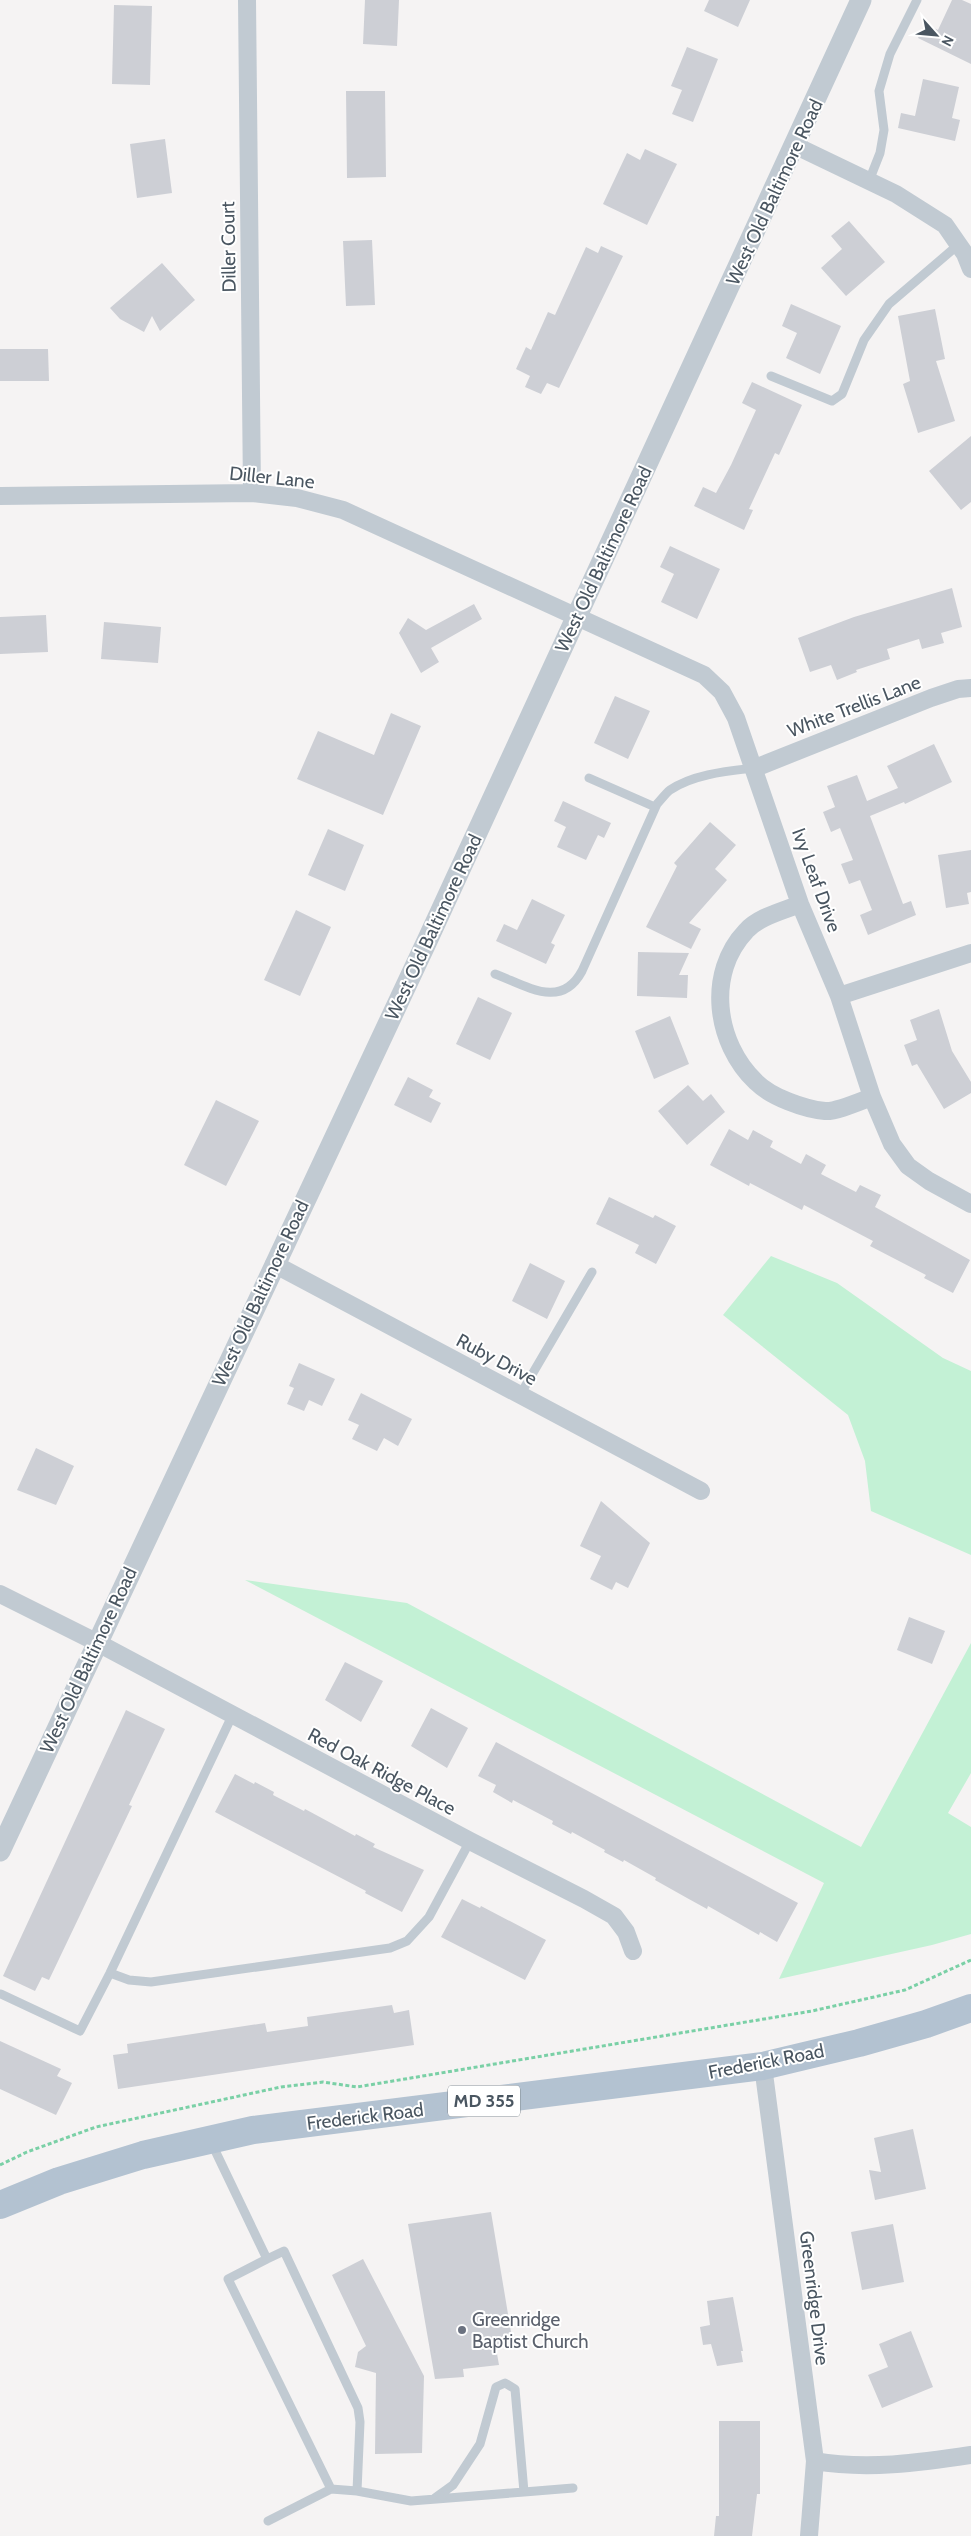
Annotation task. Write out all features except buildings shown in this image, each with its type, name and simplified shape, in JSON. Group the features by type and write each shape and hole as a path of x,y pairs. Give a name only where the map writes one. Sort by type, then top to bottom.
{"main road":[{"name":"Frederick Road","path":"0,2205 59,2181 143,2155 253,2130 763,2066 859,2043 926,2024 971,2008"},
{"path":"0,2197 59,2181"}],"street":[{"name":"Diller Court","path":"247,0 252,493"},
{"name":"West Old Baltimore Road","path":"0,1851 96,1642 427,941 576,615 796,146 861,0"},
{"path":"796,146 904,198 945,225 971,269"},
{"name":"Diller Lane","path":"0,496 252,493 297,498 343,510 576,615"},
{"name":"Ivy Leaf Drive","path":"576,615 704,675 722,692 736,718 755,768 800,904 839,996 872,1097 892,1144 908,1166 929,1182 971,1204"},
{"name":"White Trellis Lane","path":"755,768 931,698 958,689 971,688"},
{"path":"800,904 747,929 724,965 719,985 722,1017 728,1041 739,1062 756,1083 775,1094 800,1104 826,1111 872,1097"},
{"path":"839,996 971,953"},
{"name":"Ruby Drive","path":"274,1264 701,1491"},
{"name":"Red Oak Ridge Place","path":"0,1594 96,1642 232,1716 614,1916 626,1932 633,1951"},
{"name":"Greenridge Drive","path":"763,2066 815,2461 809,2536"},
{"path":"815,2461 841,2466 933,2461 971,2456"}],"lane":[{"path":"869,181 880,153 884,130 879,91 890,54 918,0"},
{"path":"771,376 832,401 842,394 864,340 889,304 958,245"},
{"path":"495,974 541,992 558,994 577,980 655,807 671,790 696,779 727,771 755,768"},
{"path":"589,778 655,807"},
{"path":"520,1395 592,1272"},
{"path":"1,1994 80,2031 110,1973 232,1716"},
{"path":"110,1973 129,1980 151,1982 390,1948 407,1941 429,1917 470,1841"},
{"path":"210,2140 267,2259"},
{"path":"331,2489 228,2279 284,2251 358,2408 360,2422 357,2491"},
{"path":"435,2498 453,2485 470,2463 480,2444 487,2424 492,2393 499,2384 505,2382 515,2389 524,2492"},
{"path":"268,2521 331,2489 357,2491 411,2501 573,2488"}],"path":[{"path":"0,2165 27,2152 96,2127 280,2086 323,2082 357,2087 812,2011 905,1990 971,1960"}],"green space":[{"path":"771,1256 837,1283 943,1358 971,1371 971,1555 871,1511 865,1461 848,1415 723,1315"},
{"path":"245,1580 407,1603 861,1847 971,1643 971,1773 948,1813 971,1827 971,1934 932,1945 779,1979 824,1883"}],"place":[{"name":"Greenridge Baptist Church","path":"462,2330"}]}
